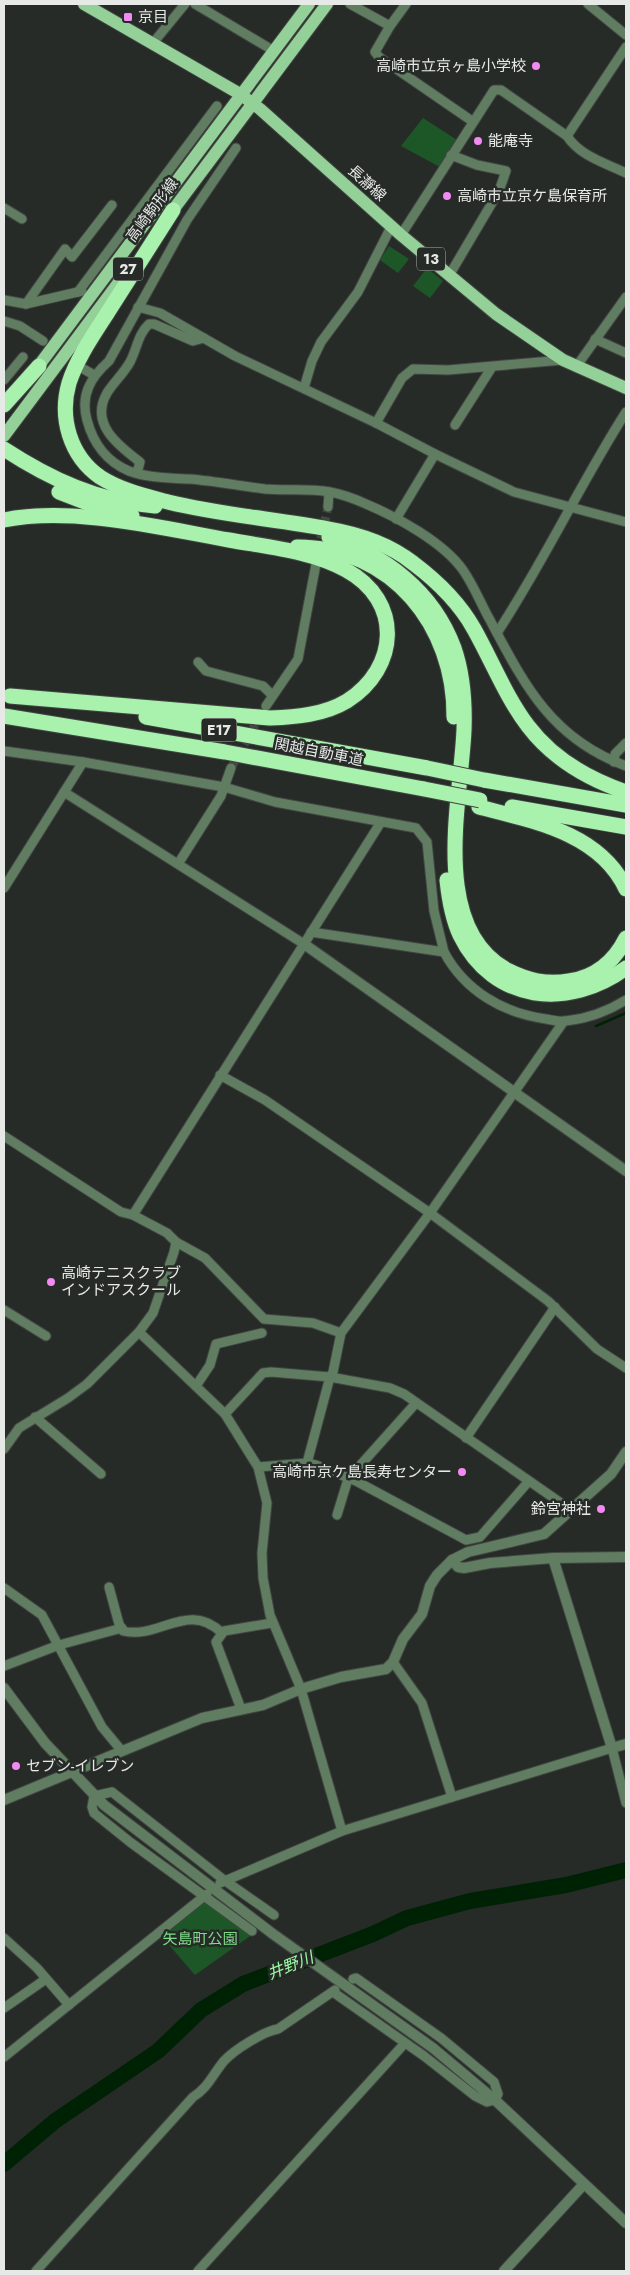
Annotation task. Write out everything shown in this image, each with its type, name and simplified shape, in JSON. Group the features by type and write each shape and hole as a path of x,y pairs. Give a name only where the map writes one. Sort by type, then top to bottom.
{"highway":[{"path":"172,210 82,354 70,381 65,410 66,425 74,447 87,466 98,476 112,484 145,496 191,508 349,533 383,545 410,560 445,589 460,607 473,627 516,708 538,737 552,752 580,772 626,792"},
{"path":"4,406 39,366"},
{"path":"4,449 11,461 68,496 186,532"},
{"path":"11,461 70,486 109,499 145,505 191,508"},
{"path":"4,520 27,517 78,517 186,532 313,557 346,570 372,591 380,604 386,620 388,635 386,651 381,666 372,679 345,702 310,714 270,718 7,695"},
{"path":"274,522 350,544 394,568 406,577 428,600 446,630 459,666 464,708 454,834 457,879 463,910 480,947 491,958 513,973 542,982 559,983 590,976 603,968 613,959 626,938"},
{"path":"269,547 330,549 366,563 400,586 414,600 436,632 449,669 454,708 445,834 449,902 460,935 482,966 509,985 539,995 556,995 588,989 626,968"},
{"name":"関越自動車道","path":"7,695 231,732 626,805"},
{"name":"関越自動車道","path":"4,716 225,752 479,804 626,827"},
{"path":"479,804 544,825 584,843 600,854 612,866 626,889"}],"main road":[{"name":"長瀞線","path":"84,4 240,94 391,227 496,314 562,360 626,388"},
{"name":"高崎駒形線","path":"4,412 309,4"},
{"name":"高崎駒形線","path":"4,436 327,4"}],"street":[{"path":"153,43 185,4"},
{"path":"195,4 274,51"},
{"path":"350,4 390,26"},
{"path":"406,4 390,26 375,52 379,57 472,121"},
{"path":"588,4 626,35"},
{"path":"567,136 626,47"},
{"path":"402,235 472,121 494,90 501,90 567,136 573,146 626,173"},
{"path":"78,292 217,106"},
{"path":"236,148 187,220 109,361 94,375 88,385 84,404 91,437 102,452 129,471 148,476 266,489 329,492 366,504 396,519 427,538 462,569 528,690 557,725 584,746 614,762 626,766"},
{"path":"450,274 499,191 506,171 477,165 451,155"},
{"path":"26,304 65,249 72,257 112,204"},
{"path":"4,208 22,219"},
{"path":"304,388 312,361 321,342 358,292 391,227"},
{"path":"4,300 26,304 96,288"},
{"path":"576,367 626,297"},
{"path":"138,307 160,313 235,356 376,423 514,492 626,522"},
{"path":"4,321 20,326 43,341"},
{"path":"137,473 140,462 117,445 104,424 102,407 107,394 125,371 145,328 149,324 154,324 193,342 204,338"},
{"path":"595,339 626,352"},
{"path":"4,380 23,357"},
{"path":"376,423 402,378 413,369 448,370 562,360"},
{"path":"455,425 492,366"},
{"path":"80,367 94,375"},
{"path":"497,633 522,595 570,506 626,412"},
{"path":"396,519 435,454"},
{"path":"328,507 329,492"},
{"path":"266,706 298,659 316,564"},
{"path":"198,662 206,671 263,686 272,695"},
{"path":"614,762 615,754 626,743"},
{"path":"4,750 224,786 275,802 416,828 427,842 434,910 444,952 451,965 472,988 497,1004 516,1013 564,1021 591,1016 626,1000"},
{"path":"4,888 83,762"},
{"path":"178,864 221,796 231,768"},
{"path":"64,792 304,944 626,1171"},
{"path":"133,1215 381,822"},
{"path":"311,932 444,952"},
{"path":"307,1464 330,1377 333,1372 341,1333 430,1213 564,1021"},
{"path":"220,1075 265,1100 430,1213 555,1307 597,1349 626,1368"},
{"path":"4,1136 121,1212 133,1215 167,1233 176,1242 205,1258 264,1320 313,1323 341,1333"},
{"path":"4,1449 20,1428 87,1384 139,1332 153,1313 176,1242"},
{"path":"466,1438 555,1307"},
{"path":"4,1310 46,1336"},
{"path":"139,1332 225,1414 258,1467 267,1502 262,1553 263,1578 272,1622 301,1689 342,1831"},
{"path":"196,1386 210,1365 216,1344 262,1333"},
{"path":"225,1414 263,1373 330,1377 390,1388 404,1394 571,1510"},
{"path":"337,1515 348,1479 416,1403"},
{"path":"35,1417 100,1474"},
{"path":"4,1800 202,1718 263,1705 301,1689 341,1677 386,1669 393,1662 403,1640 422,1614 430,1586 437,1575 452,1560 468,1552 544,1534 611,1474 626,1452"},
{"path":"258,1467 316,1465 356,1481 466,1540 480,1537 530,1481"},
{"path":"452,1560 458,1567 464,1568 490,1563 552,1558 626,1557"},
{"path":"552,1558 612,1748 626,1803"},
{"path":"109,1587 118,1624 132,1633 141,1634 179,1621 198,1620 206,1622 222,1633"},
{"path":"4,1588 42,1616 102,1727 122,1750"},
{"path":"241,1709 216,1642 224,1631 272,1622"},
{"path":"4,1666 59,1645 122,1628"},
{"path":"393,1662 422,1703 452,1797"},
{"path":"4,1688 45,1744 94,1796 152,1844 273,1934 433,2048 495,2100 626,2223"},
{"path":"222,1882 342,1831 626,1744"},
{"path":"94,1796 112,1792 222,1882 274,1915"},
{"path":"94,1796 92,1807 94,1813 130,1842 252,1931"},
{"path":"4,2057 205,1895"},
{"path":"4,1938 37,1968 70,2005"},
{"path":"4,2008 46,1978"},
{"path":"36,2271 193,2097 204,2091 225,2060 268,2031 278,2029 334,1991 475,2096 487,2102 495,2100 498,2094 494,2082 441,2038 356,1978 352,1979"},
{"path":"198,2271 405,2043"},
{"path":"504,2271 584,2184"}],"green space":[{"path":"423,118 457,140 440,167 401,146"},
{"path":"389,246 409,259 398,273 380,260"},
{"path":"427,268 443,281 430,298 413,286"},
{"name":"矢島町公園","path":"206,1901 253,1934 195,1975 162,1937"}],"waterway":[{"path":"596,1026 626,1013"},
{"name":"井野川","path":"4,2164 55,2121 158,2051 201,2010 243,1984 373,1934 407,1918 470,1901 566,1885 626,1870"}],"tunnel":[{"path":"318,552 328,507"},
{"path":"231,768 260,716"}],"place":[{"name":"京目","path":"128,17"},
{"name":"高崎市立京ヶ島小学校","path":"536,66"},
{"name":"能庵寺","path":"478,141"},
{"name":"高崎市立京ケ島保育所","path":"447,196"},
{"name":"高崎テニスクラブ インドアスクール","path":"51,1282"},
{"name":"高崎市京ケ島長寿センター","path":"462,1472"},
{"name":"鈴宮神社","path":"601,1509"},
{"name":"セブン-イレブン","path":"16,1766"}]}
